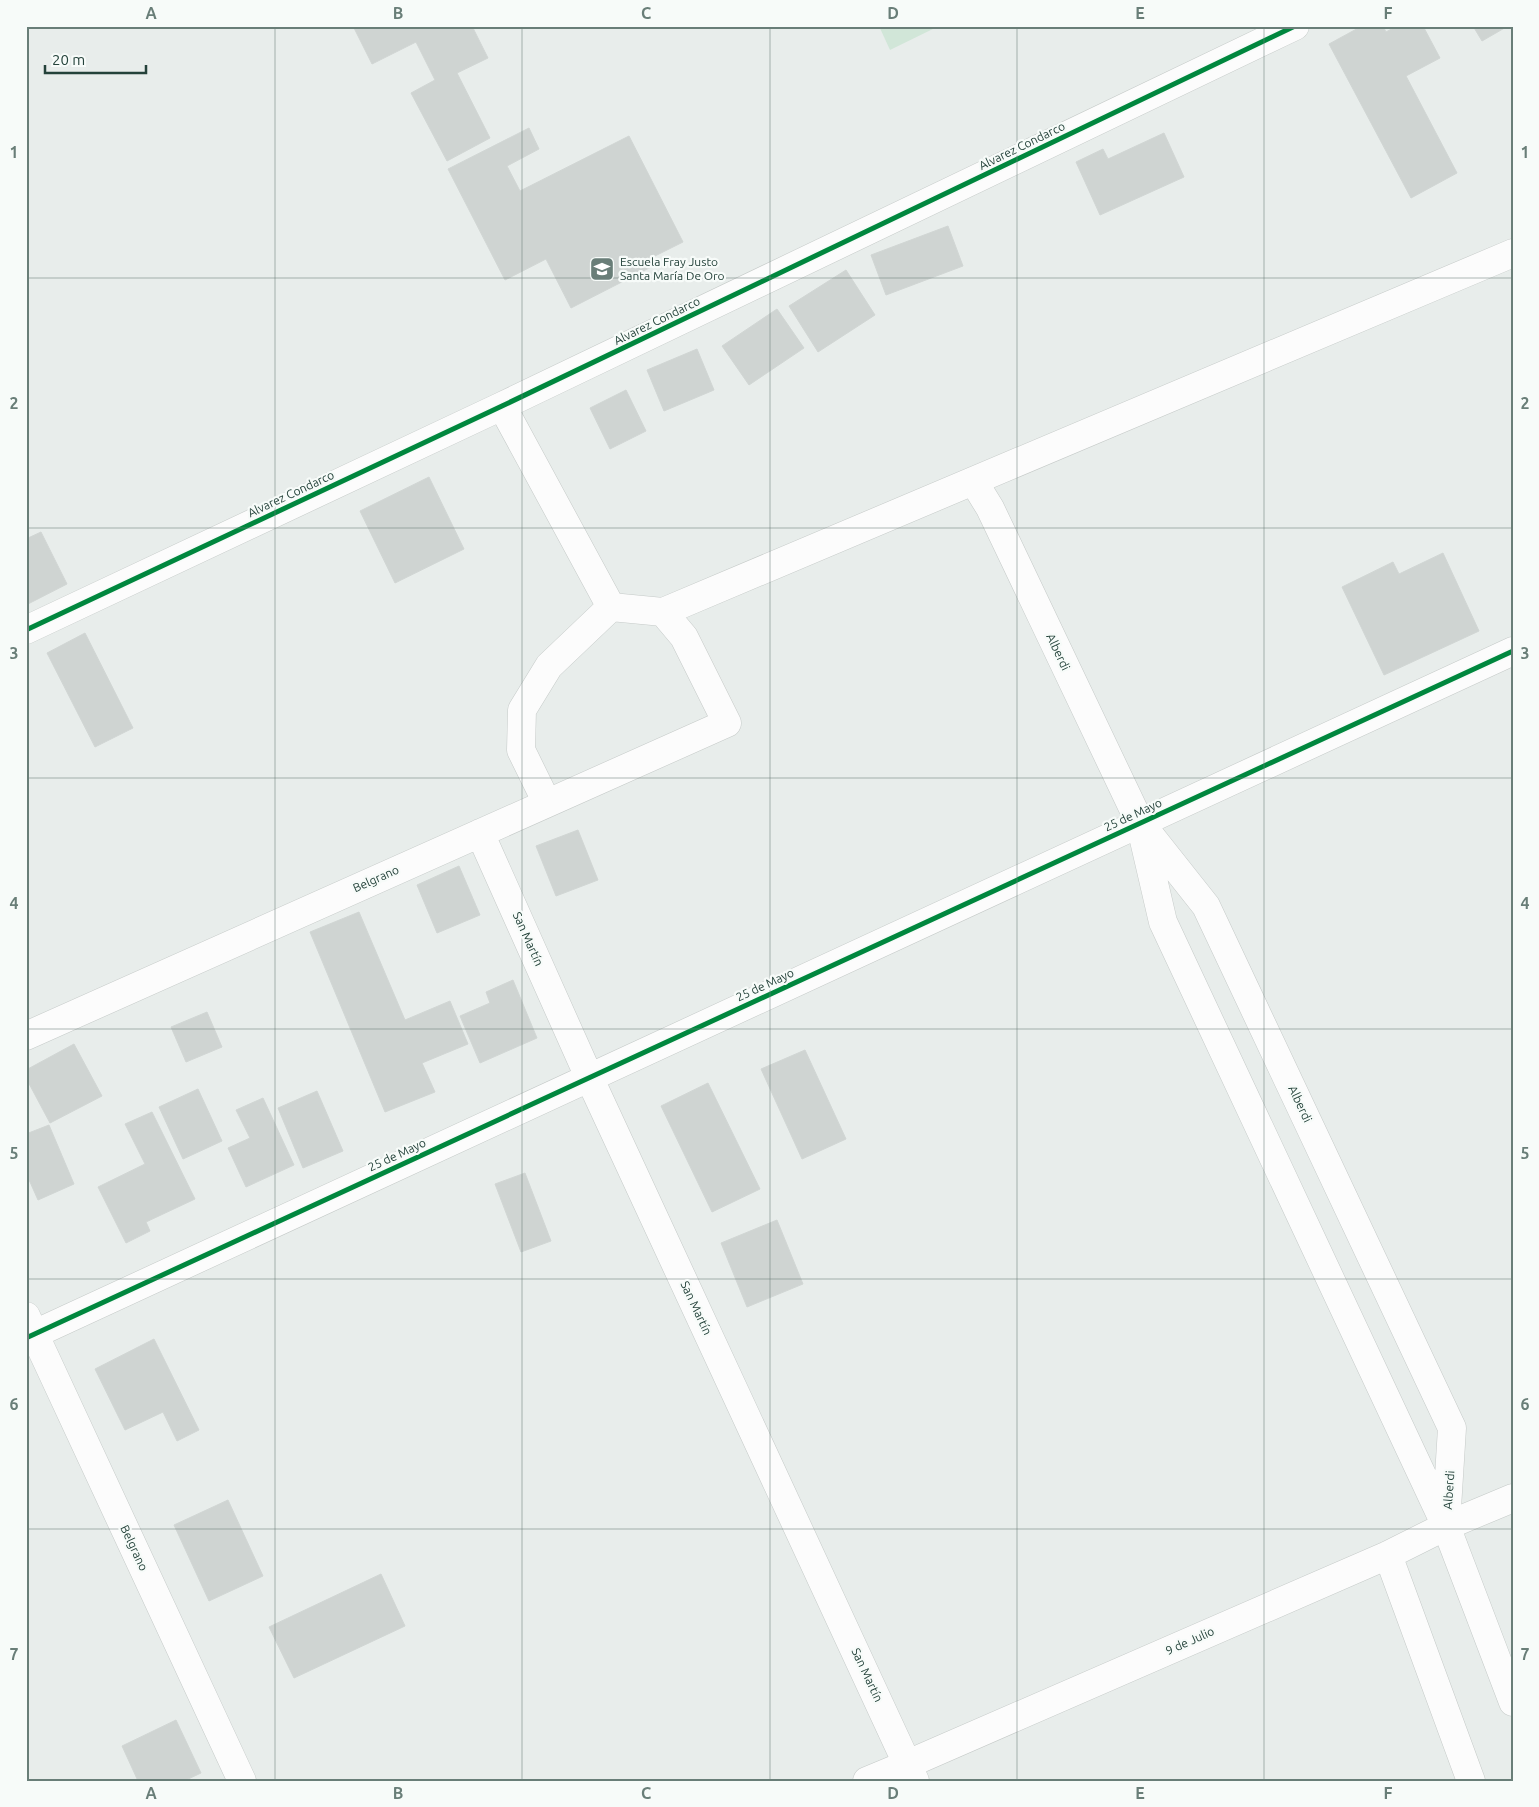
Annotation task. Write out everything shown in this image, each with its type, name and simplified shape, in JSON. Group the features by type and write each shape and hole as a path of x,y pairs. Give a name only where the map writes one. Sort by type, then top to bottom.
{"street":[{"name":"Alvarez Condarco","path":"26,630 502,406 1294,26"},
{"path":"547,803 521,750 522,710 549,666 611,607 663,612 1513,253"},
{"path":"502,406 611,607"},
{"name":"Alberdi","path":"974,482 990,508 1140,823 1163,922 1446,1526"},
{"name":"Belgrano","path":"26,1036 726,723 684,637 663,612"},
{"name":"25 de Mayo","path":"29,1329 589,1077 1513,651"},
{"name":"Alberdi","path":"1140,823 1206,906 1452,1428 1446,1526"},
{"name":"San Martín","path":"480,833 589,1077 912,1772"},
{"name":"Belgrano","path":"29,1329 242,1781"},
{"name":"9 de Julio","path":"867,1781 912,1772 1388,1556 1446,1526 1513,1498"},
{"path":"1446,1526 1513,1702"},
{"path":"1388,1556 1471,1781"}],"green space":[{"path":"879,26 939,26 890,50"}],"building":[{"path":"353,26 472,26 488,58 457,73 490,138 447,161 411,93 435,80 416,42 372,64"},
{"path":"1362,26 1383,26 1386,32 1397,26 1423,26 1440,58 1406,76 1457,173 1411,198 1329,44"},
{"path":"1473,26 1508,26 1482,41"},
{"path":"529,128 539,149 507,166 520,191 629,136 683,242 651,258 655,265 571,308 546,259 505,280 448,169"},
{"path":"1164,133 1184,177 1100,215 1076,162 1103,149 1108,159"},
{"path":"948,226 963,266 886,295 871,255"},
{"path":"846,270 875,315 818,352 789,306"},
{"path":"777,309 804,348 749,385 722,346"},
{"path":"697,349 714,390 664,411 647,370"},
{"path":"626,390 646,431 610,449 590,408"},
{"path":"429,477 464,549 395,583 360,511"},
{"path":"41,532 67,584 26,605 26,539"},
{"path":"1443,553 1479,631 1384,675 1342,587 1393,562 1399,574"},
{"path":"85,633 133,728 95,747 47,653"},
{"path":"578,830 598,880 556,896 536,846"},
{"path":"459,866 480,915 437,933 417,885"},
{"path":"359,912 405,1020 450,1001 468,1044 422,1063 435,1092 385,1112 310,932"},
{"path":"513,980 537,1038 480,1063 460,1016 490,1003 486,992"},
{"path":"207,1012 222,1047 186,1062 171,1027"},
{"path":"74,1044 102,1096 50,1123 26,1078 26,1070"},
{"path":"805,1050 846,1139 802,1159 761,1069"},
{"path":"708,1083 760,1189 712,1212 661,1106"},
{"path":"198,1089 222,1141 183,1159 159,1107"},
{"path":"317,1091 343,1151 303,1168 278,1108"},
{"path":"263,1098 294,1165 246,1187 228,1148 250,1138 236,1110"},
{"path":"152,1112 195,1199 146,1222 150,1231 126,1243 98,1187 145,1164 125,1124"},
{"path":"49,1125 74,1184 38,1200 26,1173 26,1134"},
{"path":"525,1173 551,1241 521,1252 495,1184"},
{"path":"777,1220 803,1284 747,1307 721,1243"},
{"path":"154,1339 199,1430 177,1441 163,1412 125,1430 95,1369"},
{"path":"228,1500 263,1576 209,1601 174,1525"},
{"path":"381,1574 405,1626 294,1678 269,1627"},
{"path":"176,1720 201,1773 184,1781 138,1781 122,1746"}],"cycle path":[{"path":"26,630 502,406 1295,26"},
{"path":"26,1338 1513,651"}],"place":[{"name":"Escuela Fray Justo Santa María De Oro","path":"602,269"}]}
